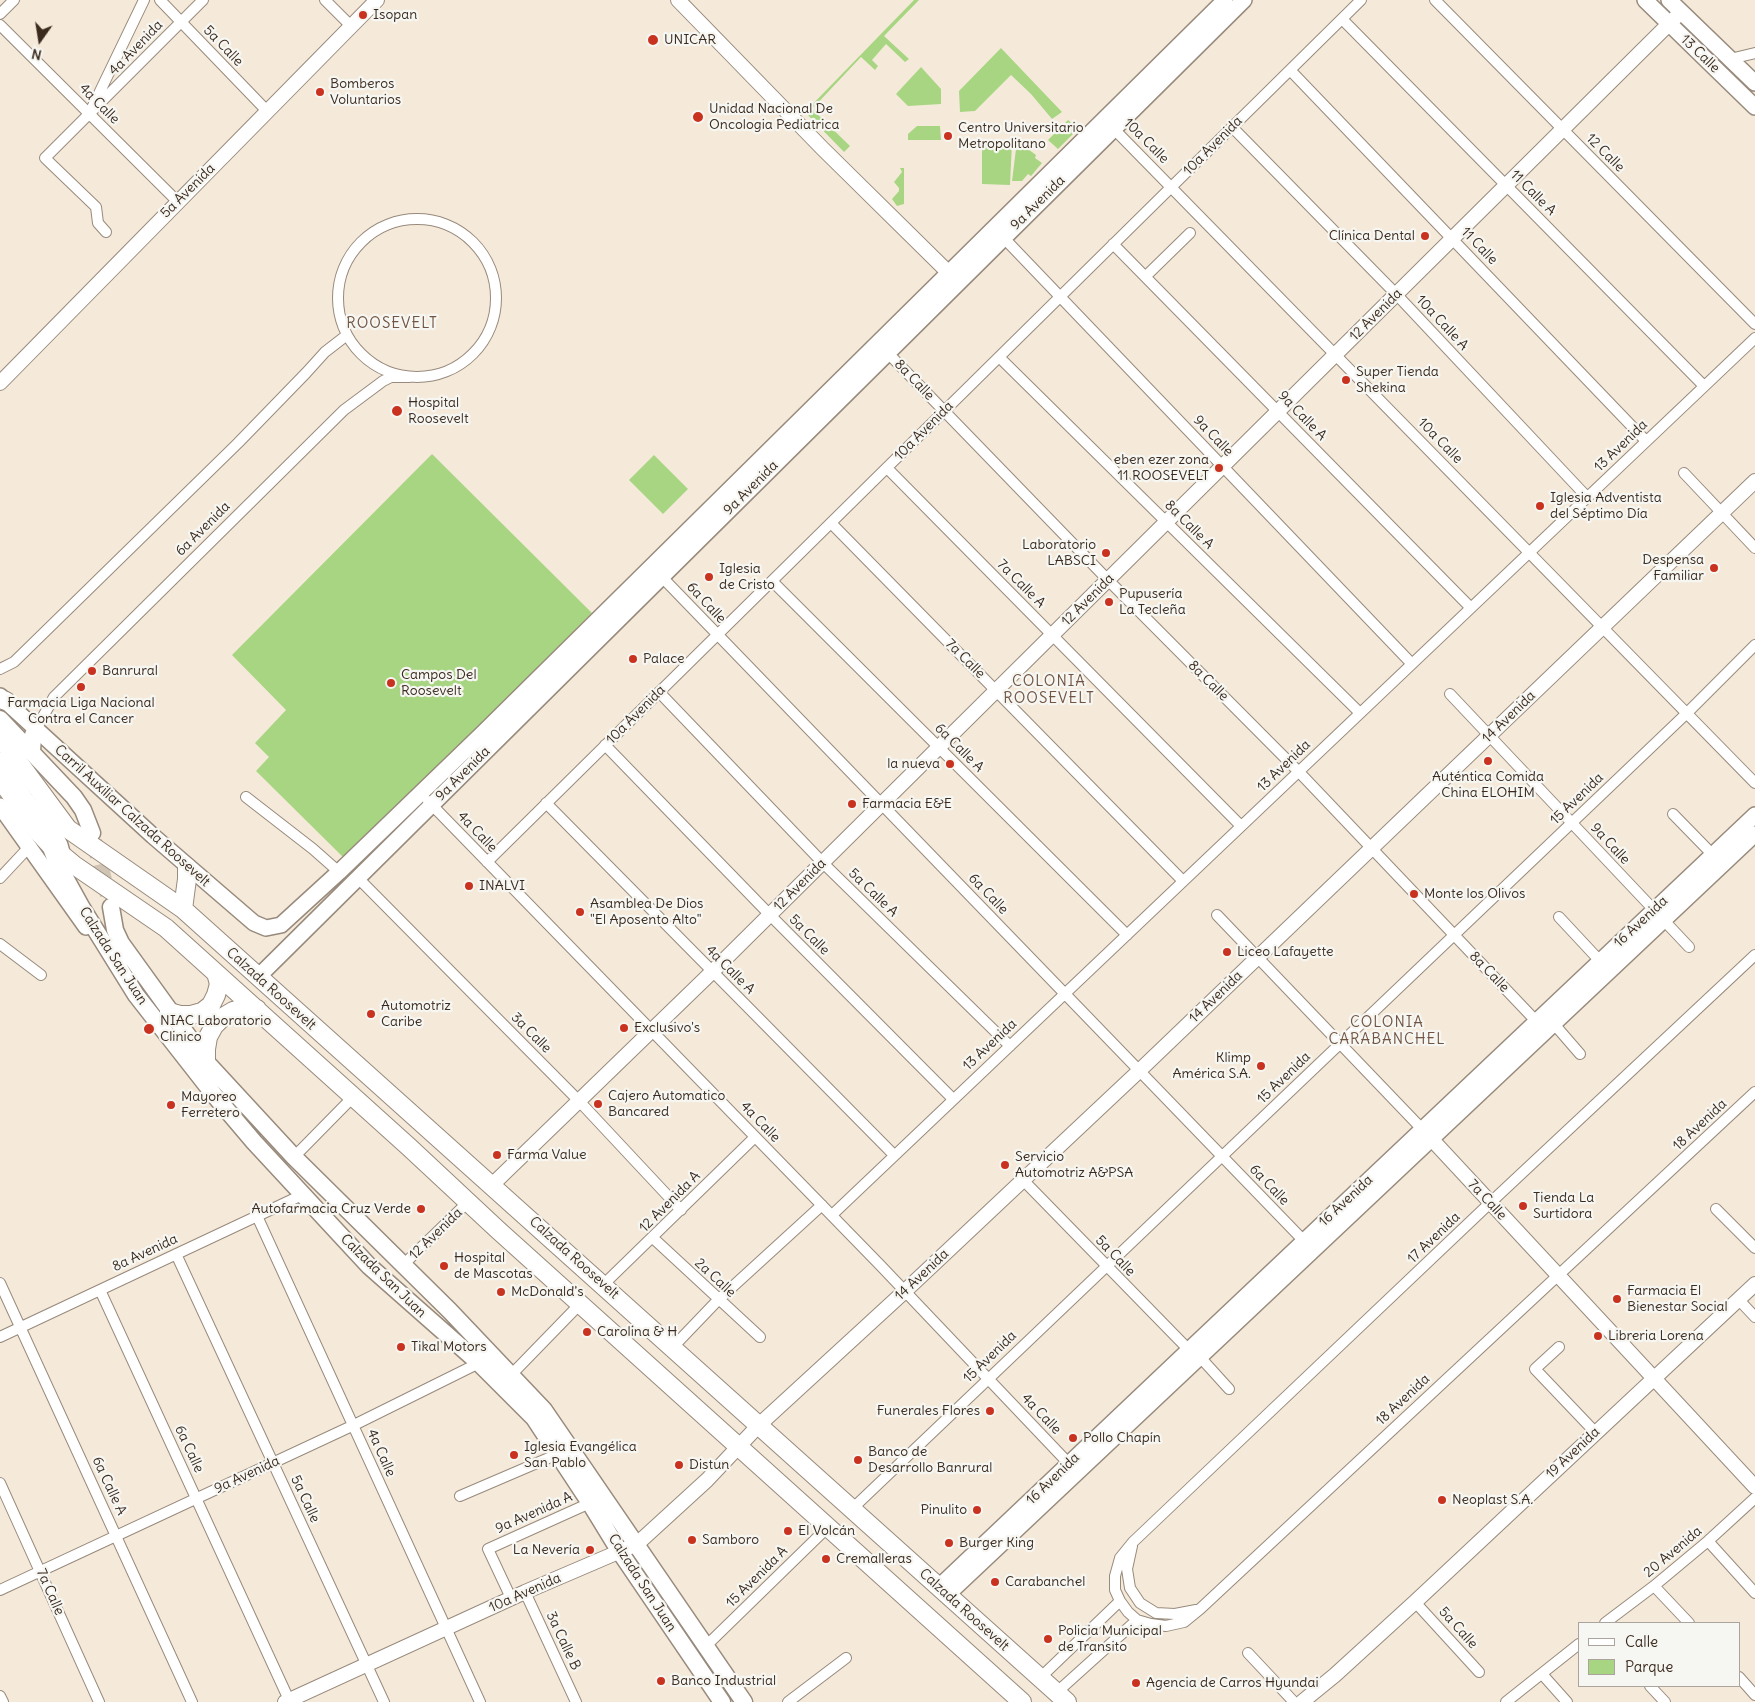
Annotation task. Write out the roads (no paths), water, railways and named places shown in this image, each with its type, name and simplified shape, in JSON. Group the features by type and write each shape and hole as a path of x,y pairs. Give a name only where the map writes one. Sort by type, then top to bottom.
{"highway":[{"name":"Calzada Roosevelt","path":"0,737 68,829 183,909 1062,1697"},
{"name":"Calzada Roosevelt","path":"0,779 38,832 57,850 74,865 166,928 740,1447 827,1528 1022,1702"},
{"path":"183,909 187,867"},
{"path":"169,1012 192,1016 202,1012 211,1005 216,995 218,984 216,973"},
{"path":"206,1061 208,1037 214,1026 233,1011 245,1008 257,1009"}],"main road":[{"name":"9a Avenida","path":"270,928 283,924 657,571 1145,88 1225,0"},
{"name":"9a Avenida","path":"1145,88 1244,0"},
{"name":"13 Calle","path":"1645,0 1755,108"},
{"name":"13 Calle","path":"1669,0 1755,84"},
{"name":"9a Avenida","path":"258,977 432,805 657,571"},
{"name":"Carril Auxiliar Calzada Roosevelt","path":"2,698 187,867 254,923 270,928"},
{"path":"0,719 79,804 87,818 92,833"},
{"path":"32,752 33,736 36,729"},
{"name":"Calzada Roosevelt","path":"1,760 29,792 57,829 68,829"},
{"name":"Calzada Roosevelt","path":"1,760 24,797 55,836 60,845 57,850"},
{"path":"0,806 136,995"},
{"name":"16 Avenida","path":"1194,1353 1304,1241 1554,1024 1659,915 1713,855 1755,815"},
{"name":"16 Avenida","path":"943,1591 1427,1134 1536,1021 1600,961 1659,915 1755,834"},
{"name":"Calzada San Juan","path":"57,850 56,861 82,908 136,995 209,1088 254,1142 369,1266 483,1357 511,1375 544,1410 744,1702"},
{"name":"Calzada San Juan","path":"111,907 115,930 121,943 206,1061 294,1157 403,1265 534,1418 590,1502 620,1552 722,1702"}],"street":[{"path":"0,14 14,0"},
{"path":"89,114 144,0"},
{"name":"5a Calle","path":"160,0 267,111"},
{"name":"4a Avenida","path":"106,232 98,223 96,207 45,158 203,0"},
{"path":"325,0 351,26"},
{"name":"5a Avenida","path":"0,383 377,0"},
{"path":"678,0 817,143 954,277"},
{"name":"10a Avenida","path":"487,862 1361,0"},
{"name":"12 Calle","path":"1435,0 1755,324"},
{"name":"12 Avenida","path":"492,1185 713,972 1681,12"},
{"name":"11 Calle A","path":"1342,19 1704,386"},
{"name":"4a Calle","path":"0,25 178,202"},
{"path":"1730,59 1755,53"},
{"name":"11 Calle","path":"1290,70 1646,441"},
{"name":"10a Calle","path":"1109,124 1755,782"},
{"name":"10a Calle A","path":"1232,127 1396,295 1587,497"},
{"path":"405,220 424,220 443,224 460,232 474,244 486,259 493,276 496,295 495,314 489,332 479,348 460,365 436,375 410,377 391,373 373,364 358,352 347,336 340,317 337,299 340,280 346,262 356,247 370,234 387,225 405,220"},
{"name":"9a Calle","path":"999,233 1412,664"},
{"path":"1146,276 1190,233"},
{"name":"9a Calle A","path":"1113,244 1471,608"},
{"path":"0,669 14,662 238,443 324,352 347,336"},
{"name":"13 Avenida","path":"832,1215 1755,338"},
{"name":"8a Calle","path":"883,348 1372,848 1536,1021"},
{"name":"8a Calle A","path":"999,357 1360,713"},
{"name":"6a Avenida","path":"36,729 54,697 344,410 383,381 391,377 410,377"},
{"name":"7a Calle A","path":"887,468 1241,826"},
{"path":"1684,472 1755,548"},
{"name":"14 Avenida","path":"740,1447 759,1425 1023,1180 1755,481"},
{"name":"7a Calle","path":"831,523 1183,881"},
{"name":"6a Calle","path":"657,571 1304,1241"},
{"name":"6a Calle A","path":"772,581 1127,934"},
{"name":"15 Avenida","path":"852,1509 1687,713 1755,645"},
{"name":"5a Calle A","path":"660,692 823,863 1010,1046"},
{"name":"9a Calle","path":"1450,694 1688,948"},
{"name":"5a Calle","path":"606,745 770,915 953,1099"},
{"name":"4a Calle","path":"421,793 832,1215 1073,1468"},
{"path":"246,798 313,849 339,872"},
{"name":"4a Calle A","path":"546,804 894,1155"},
{"path":"1673,814 1713,855"},
{"path":"0,878 29,847"},
{"name":"3a Calle","path":"358,878 580,1102 681,1210"},
{"name":"7a Calle","path":"1217,915 1427,1134 1755,1487"},
{"path":"1559,917 1600,961"},
{"path":"0,944 41,975"},
{"name":"17 Avenida","path":"1137,1620 1128,1612 1115,1590 1115,1576 1120,1558 1132,1542 1490,1203 1755,956"},
{"path":"1554,1024 1580,1054"},
{"name":"18 Avenida","path":"1137,1620 1166,1626 1184,1622 1200,1609 1755,1092"},
{"path":"294,1157 353,1097"},
{"name":"12 Avenida A","path":"603,1285 755,1137"},
{"name":"5a Calle","path":"1023,1180 1106,1266 1230,1388"},
{"name":"8a Avenida","path":"0,1336 302,1195"},
{"name":"12 Avenida","path":"403,1265 468,1202"},
{"path":"672,1347 718,1300 822,1205"},
{"path":"1716,1209 1755,1248"},
{"name":"4a Calle","path":"257,1216 480,1702"},
{"name":"2a Calle","path":"653,1238 760,1337"},
{"name":"5a Calle","path":"176,1254 384,1702"},
{"name":"6a Calle A","path":"0,1283 192,1702"},
{"name":"19 Avenida","path":"1302,1702 1335,1676 1755,1284"},
{"name":"6a Calle","path":"100,1290 197,1498 288,1701"},
{"path":"1739,1300 1755,1317"},
{"path":"511,1375 580,1304"},
{"path":"1559,1347 1536,1369 1595,1432"},
{"name":"9a Avenida","path":"0,1590 354,1425 483,1357"},
{"name":"10a Avenida","path":"288,1701 511,1598 637,1544 740,1447"},
{"path":"460,1496 558,1454"},
{"name":"7a Calle","path":"0,1483 100,1702"},
{"name":"20 Avenida","path":"1607,1622 1708,1541 1755,1498"},
{"name":"9a Avenida A","path":"511,1598 488,1549 590,1502"},
{"name":"15 Avenida A","path":"706,1646 827,1528"},
{"path":"1708,1541 1755,1593"},
{"path":"1132,1542 1127,1569 1130,1588 1140,1603 1156,1614 1175,1614 1200,1609"},
{"path":"1654,1586 1688,1622"},
{"name":"3a Calle B","path":"525,1592 576,1702"},
{"path":"1040,1678 1120,1601"},
{"name":"5a Calle","path":"1415,1602 1479,1672"},
{"path":"1062,1697 1137,1620"},
{"path":"1506,1702 1578,1645"},
{"path":"1248,1653 1294,1702"},
{"path":"788,1702 846,1658"},
{"path":"1542,1674 1567,1702"},
{"path":"1740,1678 1755,1695"},
{"path":"1651,1687 1665,1702"},
{"path":"0,1696 3,1702"}],"tunnel":[{"path":"94,841 108,895"}],"place":[{"name":"Isopan","path":"363,15"},
{"name":"UNICAR","path":"653,40"},
{"name":"Bomberos Voluntarios","path":"320,92"},
{"name":"Unidad Nacional De Oncologia Pediatrica","path":"698,117"},
{"name":"Centro Universitario Metropolitano","path":"948,136"},
{"name":"Clínica Dental","path":"1425,236"},
{"name":"Super Tienda Shekina","path":"1346,380"},
{"name":"Hospital Roosevelt","path":"397,411"},
{"name":"eben ezer zona 11 ROOSEVELT","path":"1219,468"},
{"name":"Iglesia Adventista del Séptimo Día","path":"1540,506"},
{"name":"Laboratorio LABSCI","path":"1106,553"},
{"name":"Despensa Familiar","path":"1714,568"},
{"name":"Iglesia de Cristo","path":"709,577"},
{"name":"Pupusería La Tecleña","path":"1109,602"},
{"name":"Palace","path":"633,659"},
{"name":"Banrural","path":"92,671"},
{"name":"Campos Del Roosevelt","path":"391,683"},
{"name":"Farmacia Liga Nacional Contra el Cancer","path":"81,687"},
{"name":"Auténtica Comida China ELOHIM","path":"1488,761"},
{"name":"la nueva","path":"950,764"},
{"name":"Farmacia E&E","path":"852,804"},
{"name":"INALVI","path":"469,886"},
{"name":"Monte los Olivos","path":"1414,894"},
{"name":"Asamblea De Dios \"El Aposento Alto\"","path":"580,912"},
{"name":"Liceo Lafayette","path":"1227,952"},
{"name":"Automotriz Caribe","path":"371,1014"},
{"name":"Exclusivo's","path":"624,1028"},
{"name":"NIAC Laboratorio Clinico","path":"149,1029"},
{"name":"Klimp América S.A.","path":"1261,1066"},
{"name":"Cajero Automatico Bancared","path":"598,1104"},
{"name":"Mayoreo Ferretero","path":"171,1105"},
{"name":"Farma Value","path":"497,1155"},
{"name":"Servicio Automotriz A&PSA","path":"1005,1165"},
{"name":"Tienda La Surtidora","path":"1523,1206"},
{"name":"Autofarmacia Cruz Verde","path":"421,1209"},
{"name":"Hospital de Mascotas","path":"444,1266"},
{"name":"McDonald's","path":"501,1292"},
{"name":"Farmacia El Bienestar Social","path":"1617,1299"},
{"name":"Carolina & H","path":"587,1332"},
{"name":"Libreria Lorena","path":"1598,1336"},
{"name":"Tikal Motors","path":"401,1347"},
{"name":"Funerales Flores","path":"990,1411"},
{"name":"Pollo Chapín","path":"1073,1438"},
{"name":"Iglesia Evangélica San Pablo","path":"514,1455"},
{"name":"Banco de Desarrollo Banrural","path":"858,1460"},
{"name":"Distun","path":"679,1465"},
{"name":"Neoplast S.A.","path":"1442,1500"},
{"name":"Pinulito","path":"977,1510"},
{"name":"El Volcán","path":"788,1531"},
{"name":"Samboro","path":"692,1540"},
{"name":"Burger King","path":"949,1543"},
{"name":"La Nevería","path":"590,1550"},
{"name":"Cremalleras","path":"826,1559"},
{"name":"Carabanchel","path":"995,1582"},
{"name":"Policia Municipal de Transito","path":"1048,1639"},
{"name":"Banco Industrial","path":"661,1681"},
{"name":"Agencia de Carros Hyundai","path":"1136,1683"}],"district":[{"name":"ROOSEVELT","path":"392,324"},
{"name":"COLONIA ROOSEVELT","path":"1049,690"},
{"name":"COLONIA CARABANCHEL","path":"1387,1032"}]}
